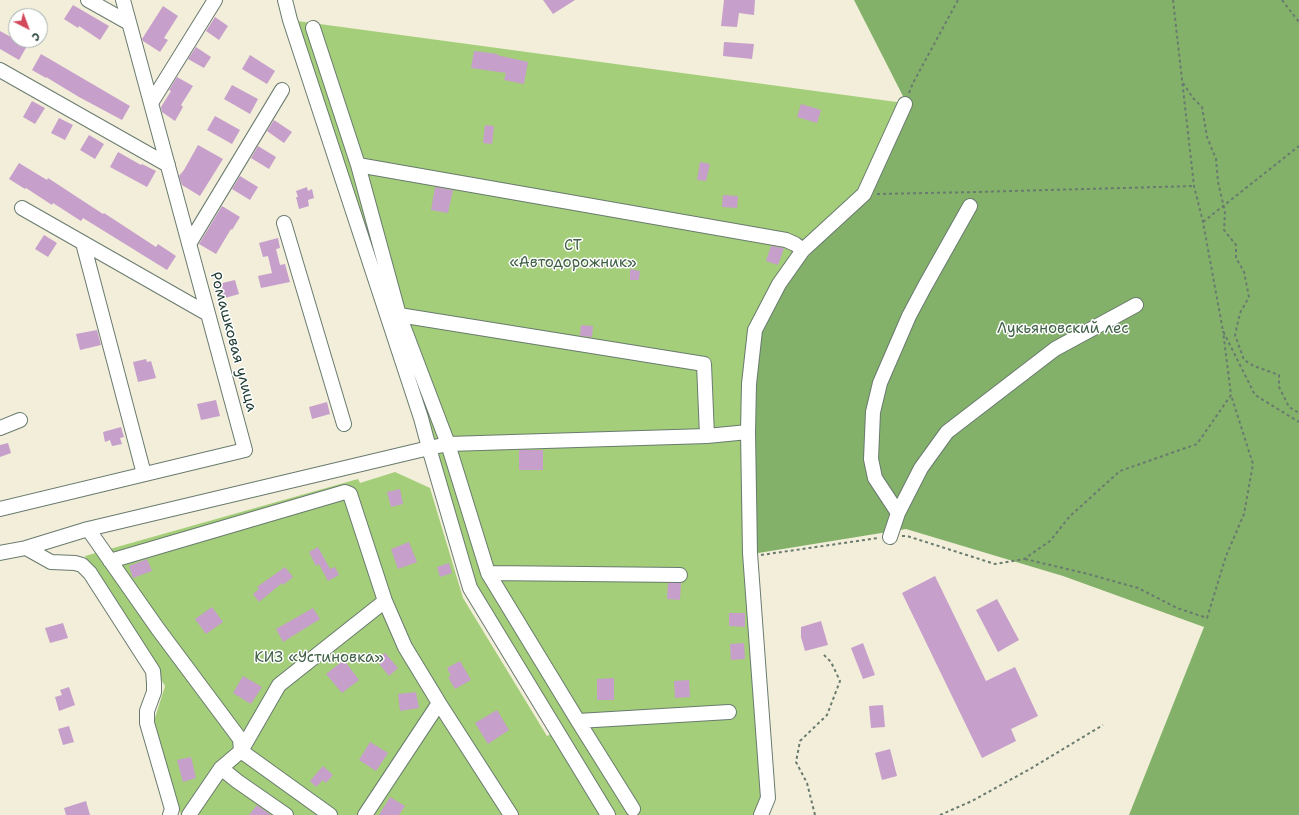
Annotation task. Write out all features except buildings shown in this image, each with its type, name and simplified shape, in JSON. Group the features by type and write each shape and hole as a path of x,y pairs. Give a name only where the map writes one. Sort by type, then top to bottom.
{"street":[{"path":"88,0 129,23"},
{"name":"Ромашковая улица","path":"0,509 245,450 123,0"},
{"path":"151,103 214,0"},
{"path":"285,0 292,28 418,410 470,588 608,815"},
{"path":"312,28 358,165 400,315 448,444 488,573 578,722 633,809"},
{"path":"0,70 168,165"},
{"path":"189,244 282,90"},
{"path":"761,815 768,798 750,556 748,432 749,384 755,330 779,284 803,250 864,194 905,104"},
{"path":"358,165 786,240 803,250"},
{"path":"898,513 875,478 871,459 873,412 880,383 909,316 970,206"},
{"path":"22,208 208,314"},
{"path":"284,223 344,424"},
{"path":"83,243 144,474"},
{"path":"890,537 898,513 921,468 947,432 1055,349 1136,305"},
{"path":"400,315 704,364 707,436"},
{"path":"0,428 20,420"},
{"path":"0,552 26,548 88,529 448,444 707,436 748,432"},
{"path":"110,562 346,492 350,494 385,601 405,647 511,815"},
{"path":"88,529 158,629 240,739 241,751 330,815"},
{"path":"26,548 51,562 75,563 82,565 90,572 153,671 154,692 147,710 147,723 172,809 170,815"},
{"path":"488,573 680,575"},
{"path":"189,815 221,768 241,751 279,685 385,601"},
{"path":"365,815 439,703"},
{"path":"578,722 730,712"},
{"path":"221,768 286,815"}],"path":[{"path":"905,104 913,82 958,0"},
{"path":"750,556 907,536 963,552 995,564 1024,559 1088,574 1138,588 1177,608 1207,618 1226,556 1244,514 1252,464 1231,395 1223,331 1203,222 1194,186 1174,0"},
{"path":"1282,0 1299,22"},
{"path":"1182,82 1193,98 1202,107 1207,137 1216,160 1218,182 1226,212 1224,230 1236,245 1236,258 1244,272 1249,297 1240,313 1234,335 1244,360 1254,366 1279,375 1279,387 1289,407 1299,413"},
{"path":"1203,222 1299,146"},
{"path":"864,194 1194,186"},
{"path":"1223,331 1255,395 1299,422"},
{"path":"1024,559 1050,540 1070,516 1120,471 1197,444 1231,395"},
{"path":"815,815 807,783 796,762 800,740 827,715 840,681 831,662 822,652"},
{"path":"940,815 972,801 1030,769 1103,725"}],"green space":[{"name":"Лукьяновский лес","path":"854,0 1299,0 1299,815 1129,815 1204,627 1063,576 906,529 752,554 757,330 780,285 867,196 907,104"},
{"name":"СТ «Автодорожник»","path":"290,20 904,103 860,192 800,249 748,385 768,798 761,815 608,815 470,588"},
{"name":"КИЗ «Устиновка»","path":"395,472 430,488 463,598 547,736 551,734 600,815 181,815 154,721 165,686 85,556 358,479 360,483"}]}
